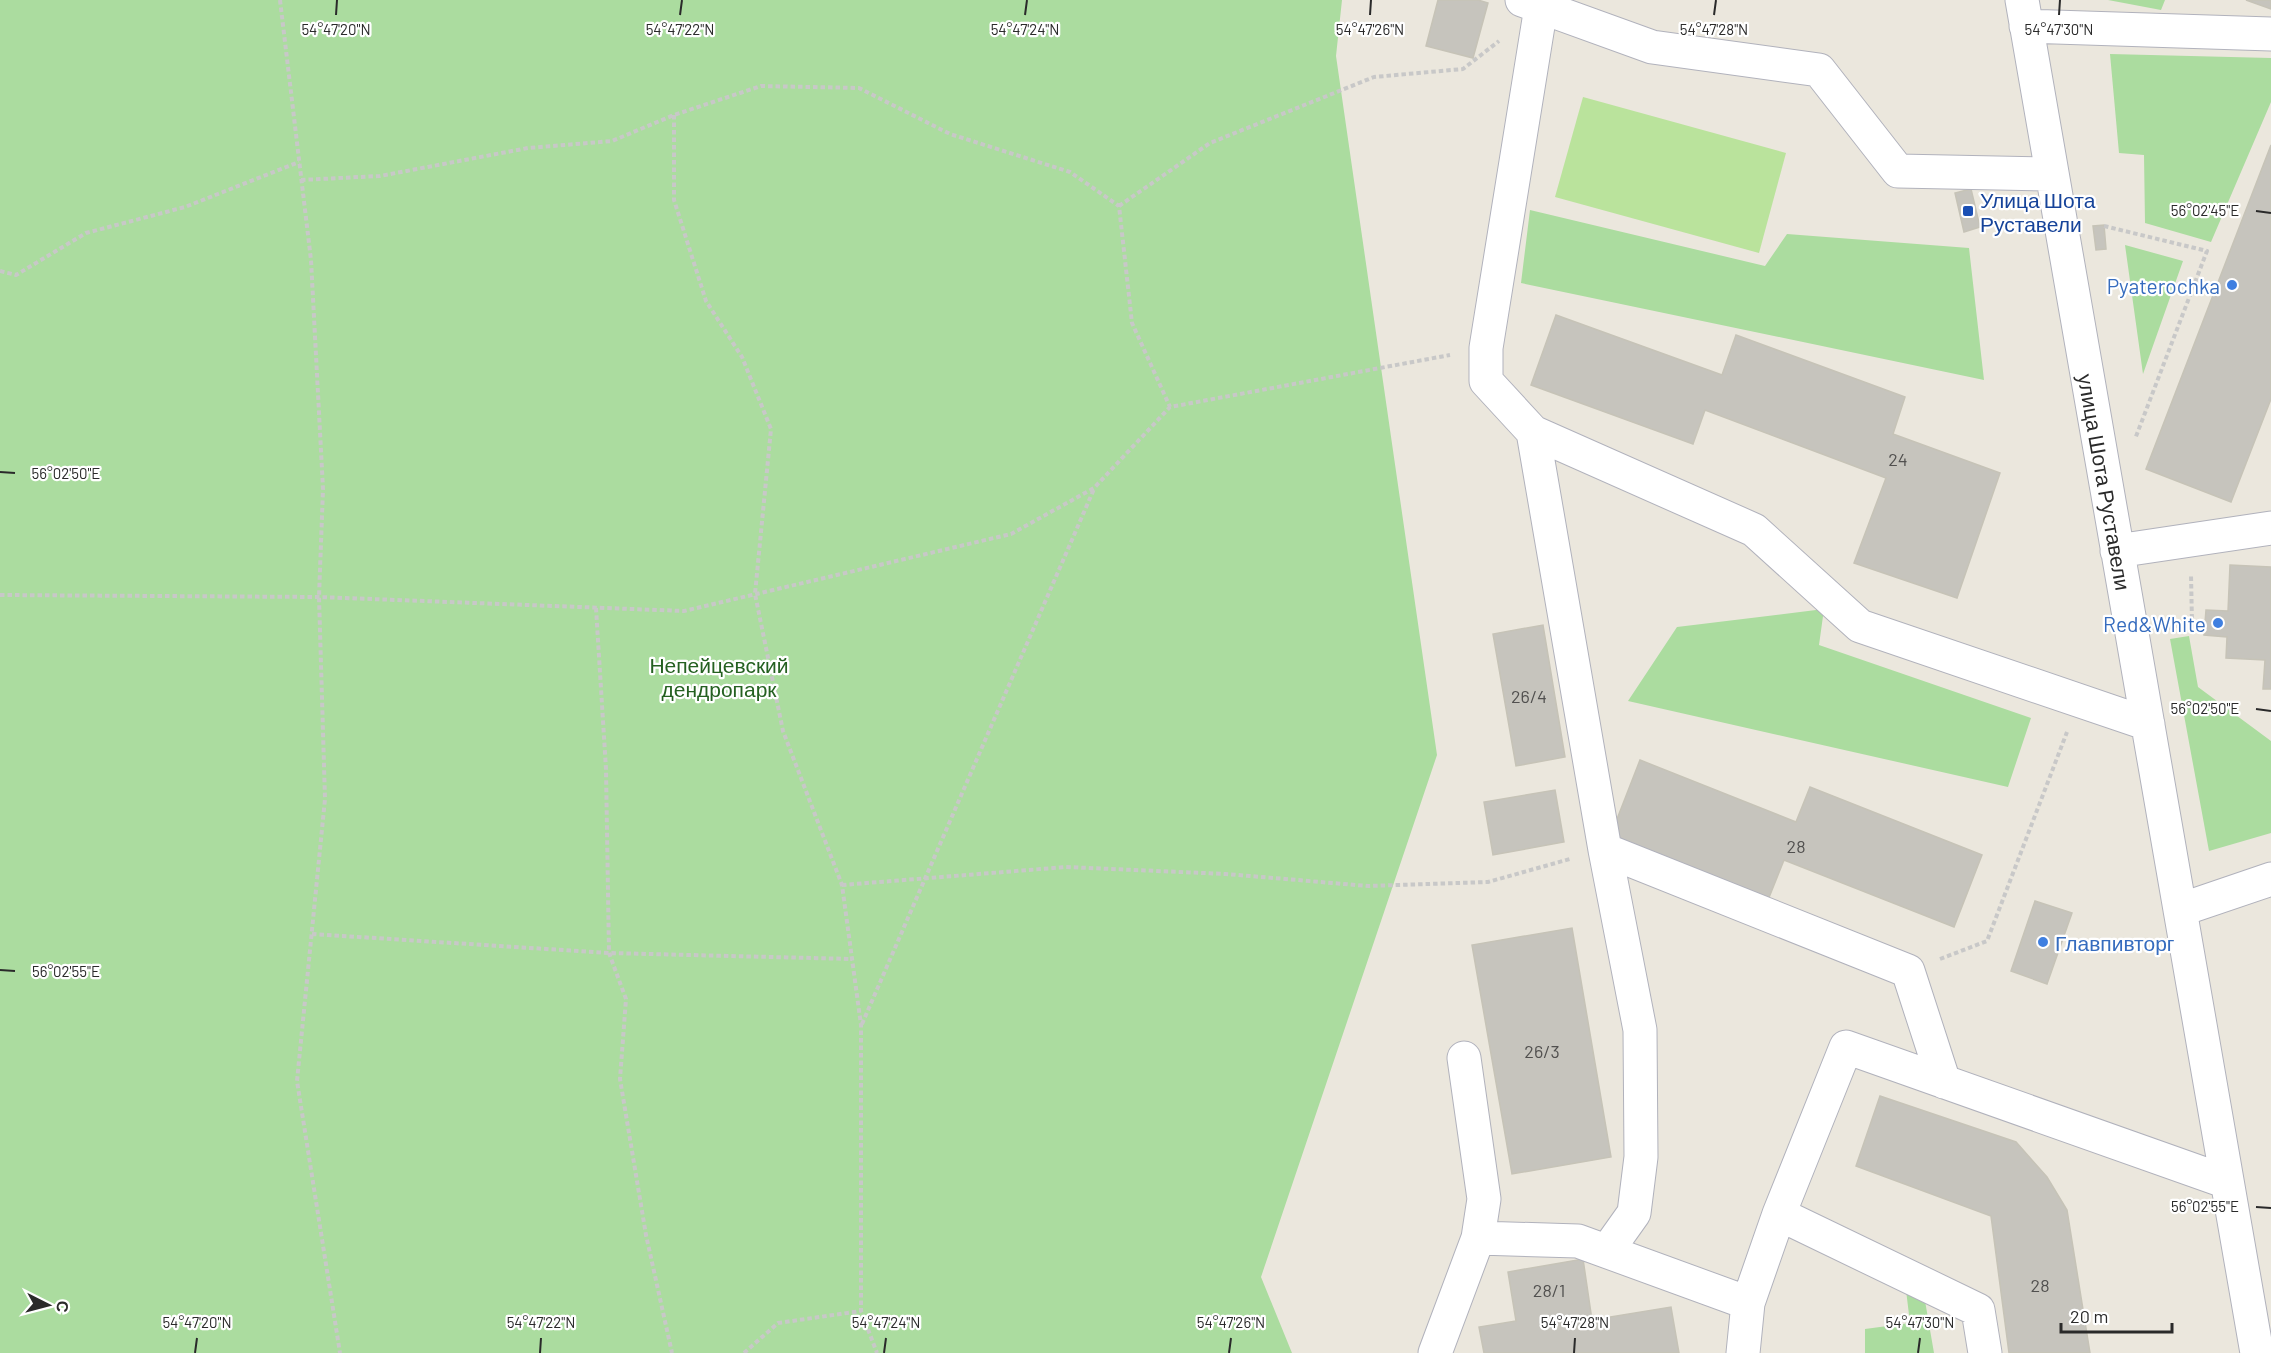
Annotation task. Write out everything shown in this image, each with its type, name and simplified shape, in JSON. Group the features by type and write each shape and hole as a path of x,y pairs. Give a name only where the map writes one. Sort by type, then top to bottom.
{"street":[{"path":"2050,174 1898,171 1819,70 1652,47 1531,3 1486,348 1486,381 1533,432 1754,530 1860,626 2148,724"},
{"path":"2024,13 2271,34"},
{"name":"улица Шота Руставели","path":"2024,13 2050,174 2257,1353"},
{"path":"1533,432 1605,850 1640,1030 1641,1146 1634,1213 1606,1251"},
{"path":"2117,551 2271,528"},
{"path":"1605,850 1908,971 1944,1082"},
{"path":"2180,910 2271,879"},
{"path":"1743,1353 1748,1303 1779,1214 1846,1047 2227,1182"},
{"path":"1435,1353 1478,1238 1484,1198 1464,1058"},
{"path":"1779,1214 1978,1310 1985,1353"},
{"path":"1478,1238 1578,1241 1748,1303"}],"path":[{"path":"280,0 311,260 323,489 319,597 325,798 297,1081 340,1353"},
{"path":"1119,206 1210,143 1374,77 1463,69 1531,3"},
{"path":"302,182 380,176 528,148 612,141 674,115 761,86 859,88 950,134 1070,172 1119,206 1132,323 1170,407"},
{"path":"674,115 674,200 706,301 742,357 771,429 755,594 783,730 842,885 861,1025 861,1311 878,1353"},
{"path":"297,143 302,182"},
{"path":"0,271 16,274 86,233 185,207 299,162"},
{"path":"2104,226 2207,251 2132,446"},
{"path":"0,595 319,597 684,611 1011,534 1094,488 1170,407 1486,348"},
{"path":"861,1025 1094,488"},
{"path":"2161,629 2192,623 2189,541"},
{"path":"596,608 606,769 609,954 626,999 620,1079 646,1235 672,1353"},
{"path":"1908,971 1987,941 2079,700"},
{"path":"842,885 1066,867 1226,874 1368,886 1488,882 1605,850"},
{"path":"312,934 609,954 852,959"},
{"path":"744,1353 778,1323 861,1311"}],"green space":[{"name":"Непейцевский дендропарк","path":"0,0 1342,0 1336,56 1437,755 1261,1277 1292,1353 0,1353"},
{"path":"2108,0 2165,0 2161,10"},
{"path":"2110,54 2271,58 2271,102 2211,242 2145,223 2144,155 2119,153"},
{"path":"1583,97 1786,153 1759,253 1555,197"},
{"path":"1530,210 1765,266 1787,234 1969,248 1984,380 1521,283"},
{"path":"2125,245 2183,261 2143,374"},
{"path":"1824,609 1819,645 2031,718 2008,787 1628,701 1677,627"},
{"path":"2189,636 2198,687 2271,741 2271,833 2209,851 2170,639"},
{"path":"1906,1290 1924,1295 1934,1353 1865,1353 1865,1329 1910,1323"}],"building":[{"path":"1438,0 1478,0 1488,3 1473,58 1426,46"},
{"path":"2246,0 2271,0 2271,9"},
{"path":"2271,145 2271,399 2231,502 2146,469"},
{"path":"1971,189 1980,227 1964,232 1955,193"},
{"path":"2104,225 2106,249 2096,250 2093,226"},
{"path":"1556,315 1722,375 1736,335 1905,397 1893,434 2000,473 1957,598 1854,563 1886,478 1705,410 1693,444 1531,385"},
{"path":"2230,565 2271,567 2271,689 2263,689 2265,660 2226,658 2227,637 2204,635 2206,610 2228,611"},
{"path":"1543,625 1565,757 1516,766 1493,634"},
{"path":"1640,760 1796,822 1810,787 1982,855 1954,927 1784,860 1768,900 1610,837"},
{"path":"1555,790 1564,842 1493,855 1484,802"},
{"path":"2035,901 2072,913 2047,984 2011,971"},
{"path":"1572,928 1611,1157 1512,1174 1472,945"},
{"path":"1880,1096 2016,1142 2047,1177 2067,1210 2090,1353 2009,1353 1991,1216 1856,1166"},
{"path":"1583,1259 1592,1320 1671,1307 1679,1353 1484,1353 1479,1327 1516,1321 1508,1272"}],"place":[{"name":"Улица Шота Руставели","path":"1968,211"},
{"name":"Pyaterochka","path":"2232,285"},
{"name":"Red&White","path":"2218,623"},
{"name":"Главпивторг","path":"2043,942"}]}
